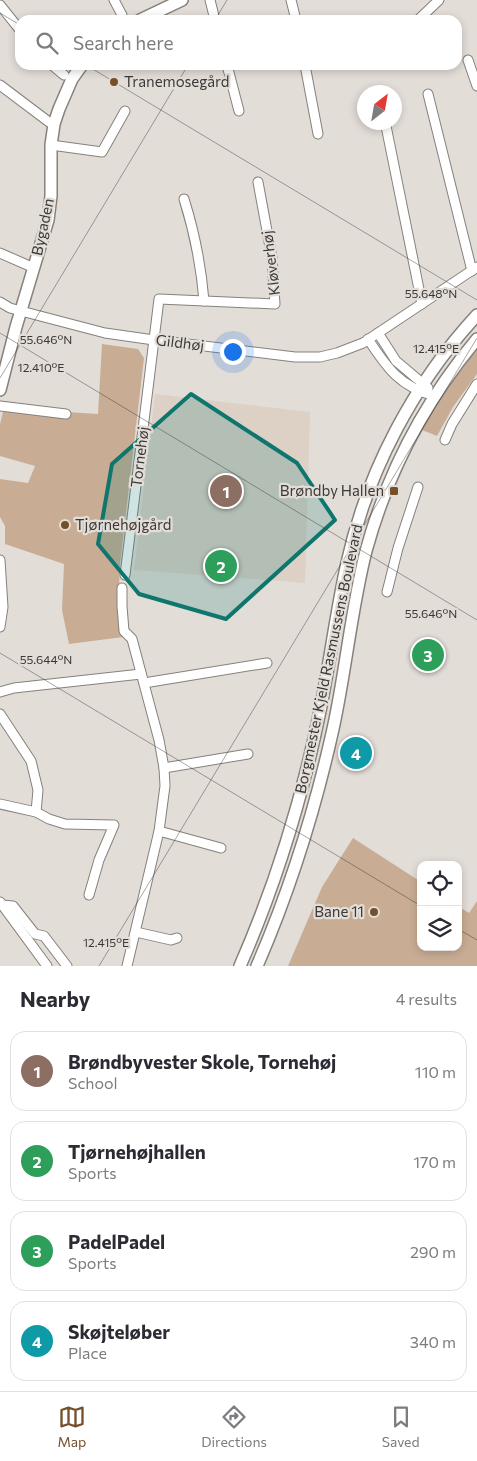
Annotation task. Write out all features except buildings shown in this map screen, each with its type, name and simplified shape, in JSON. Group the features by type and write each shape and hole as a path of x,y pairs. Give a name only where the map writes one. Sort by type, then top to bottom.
{"street":[{"path":"114,0 122,15"},
{"path":"150,15 182,0"},
{"path":"210,0 214,15"},
{"path":"291,0 295,15"},
{"path":"423,15 439,0"},
{"path":"0,4 15,24"},
{"path":"468,60 477,86"},
{"path":"58,70 64,75"},
{"name":"Bygaden","path":"0,390 48,220 51,196 51,145 54,124 72,79 78,70"},
{"path":"228,70 240,111"},
{"path":"306,70 318,134"},
{"path":"0,85 54,124"},
{"name":"Gildhøj","path":"0,302 10,308 105,333 295,357 320,357 338,353 368,340 474,269 428,94"},
{"path":"51,145 102,152 124,111"},
{"path":"387,130 422,304"},
{"name":"Kløverhøj","path":"154,340 159,299 276,304 272,258 258,182"},
{"path":"184,199 196,237 204,301"},
{"path":"0,253 34,268"},
{"name":"Borgmester Kjeld Rasmussens Boulevard","path":"240,966 273,883 301,794 320,710 347,562 355,532 381,462 394,435 422,387 454,342 477,315"},
{"path":"378,333 396,361 422,387"},
{"name":"Borgmester Kjeld Rasmussens Boulevard","path":"257,966 288,888 312,812 333,730 360,581 370,537 382,500 399,460 435,396 477,339"},
{"name":"Tornehøj","path":"125,574 154,340"},
{"path":"368,340 390,370 435,396"},
{"path":"445,440 452,424 477,384"},
{"path":"0,406 66,414"},
{"path":"387,592 400,542 418,487"},
{"path":"0,560 3,607 0,628"},
{"path":"122,588 124,632 132,639 159,740 164,768 164,800 159,831 127,966"},
{"path":"144,683 267,663"},
{"path":"0,692 14,688 141,674"},
{"path":"0,714 31,761 38,790 36,812"},
{"path":"164,768 248,754"},
{"path":"0,804 36,812 65,824 114,825 99,860 89,896"},
{"path":"159,831 221,848"},
{"path":"1,904 48,966"},
{"path":"1,904 13,906 35,934 44,936 67,966"},
{"path":"136,932 171,940 177,938"}],"highlighted area":[{"path":"191,394 297,463 335,520 226,619 139,594 98,544 112,464"}],"shaded area":[{"path":"102,344 138,349 144,358 120,564 118,610 123,637 69,644 62,610 64,564 5,544 5,526 0,517 0,479 28,483 35,466 0,456 0,424 4,408 98,414"},
{"path":"477,349 477,374 453,407 437,436 422,430 455,377"},
{"path":"155,394 310,412 305,583 134,570"},
{"path":"353,838 417,879 417,951 462,951 462,909 469,913 477,901 477,966 288,966 322,887"}],"place":[{"name":"Tranemosegård","path":"114,82"},
{"name":"Brøndbyvester Skole, Tornehøj","path":"226,491"},
{"name":"Brøndby Hallen","path":"394,491"},
{"name":"Tjørnehøjgård","path":"65,525"},
{"name":"Tjørnehøjhallen","path":"221,566"},
{"name":"PadelPadel","path":"428,655"},
{"name":"Skøjteløber","path":"356,753"},
{"name":"Bane 11","path":"374,912"}]}
